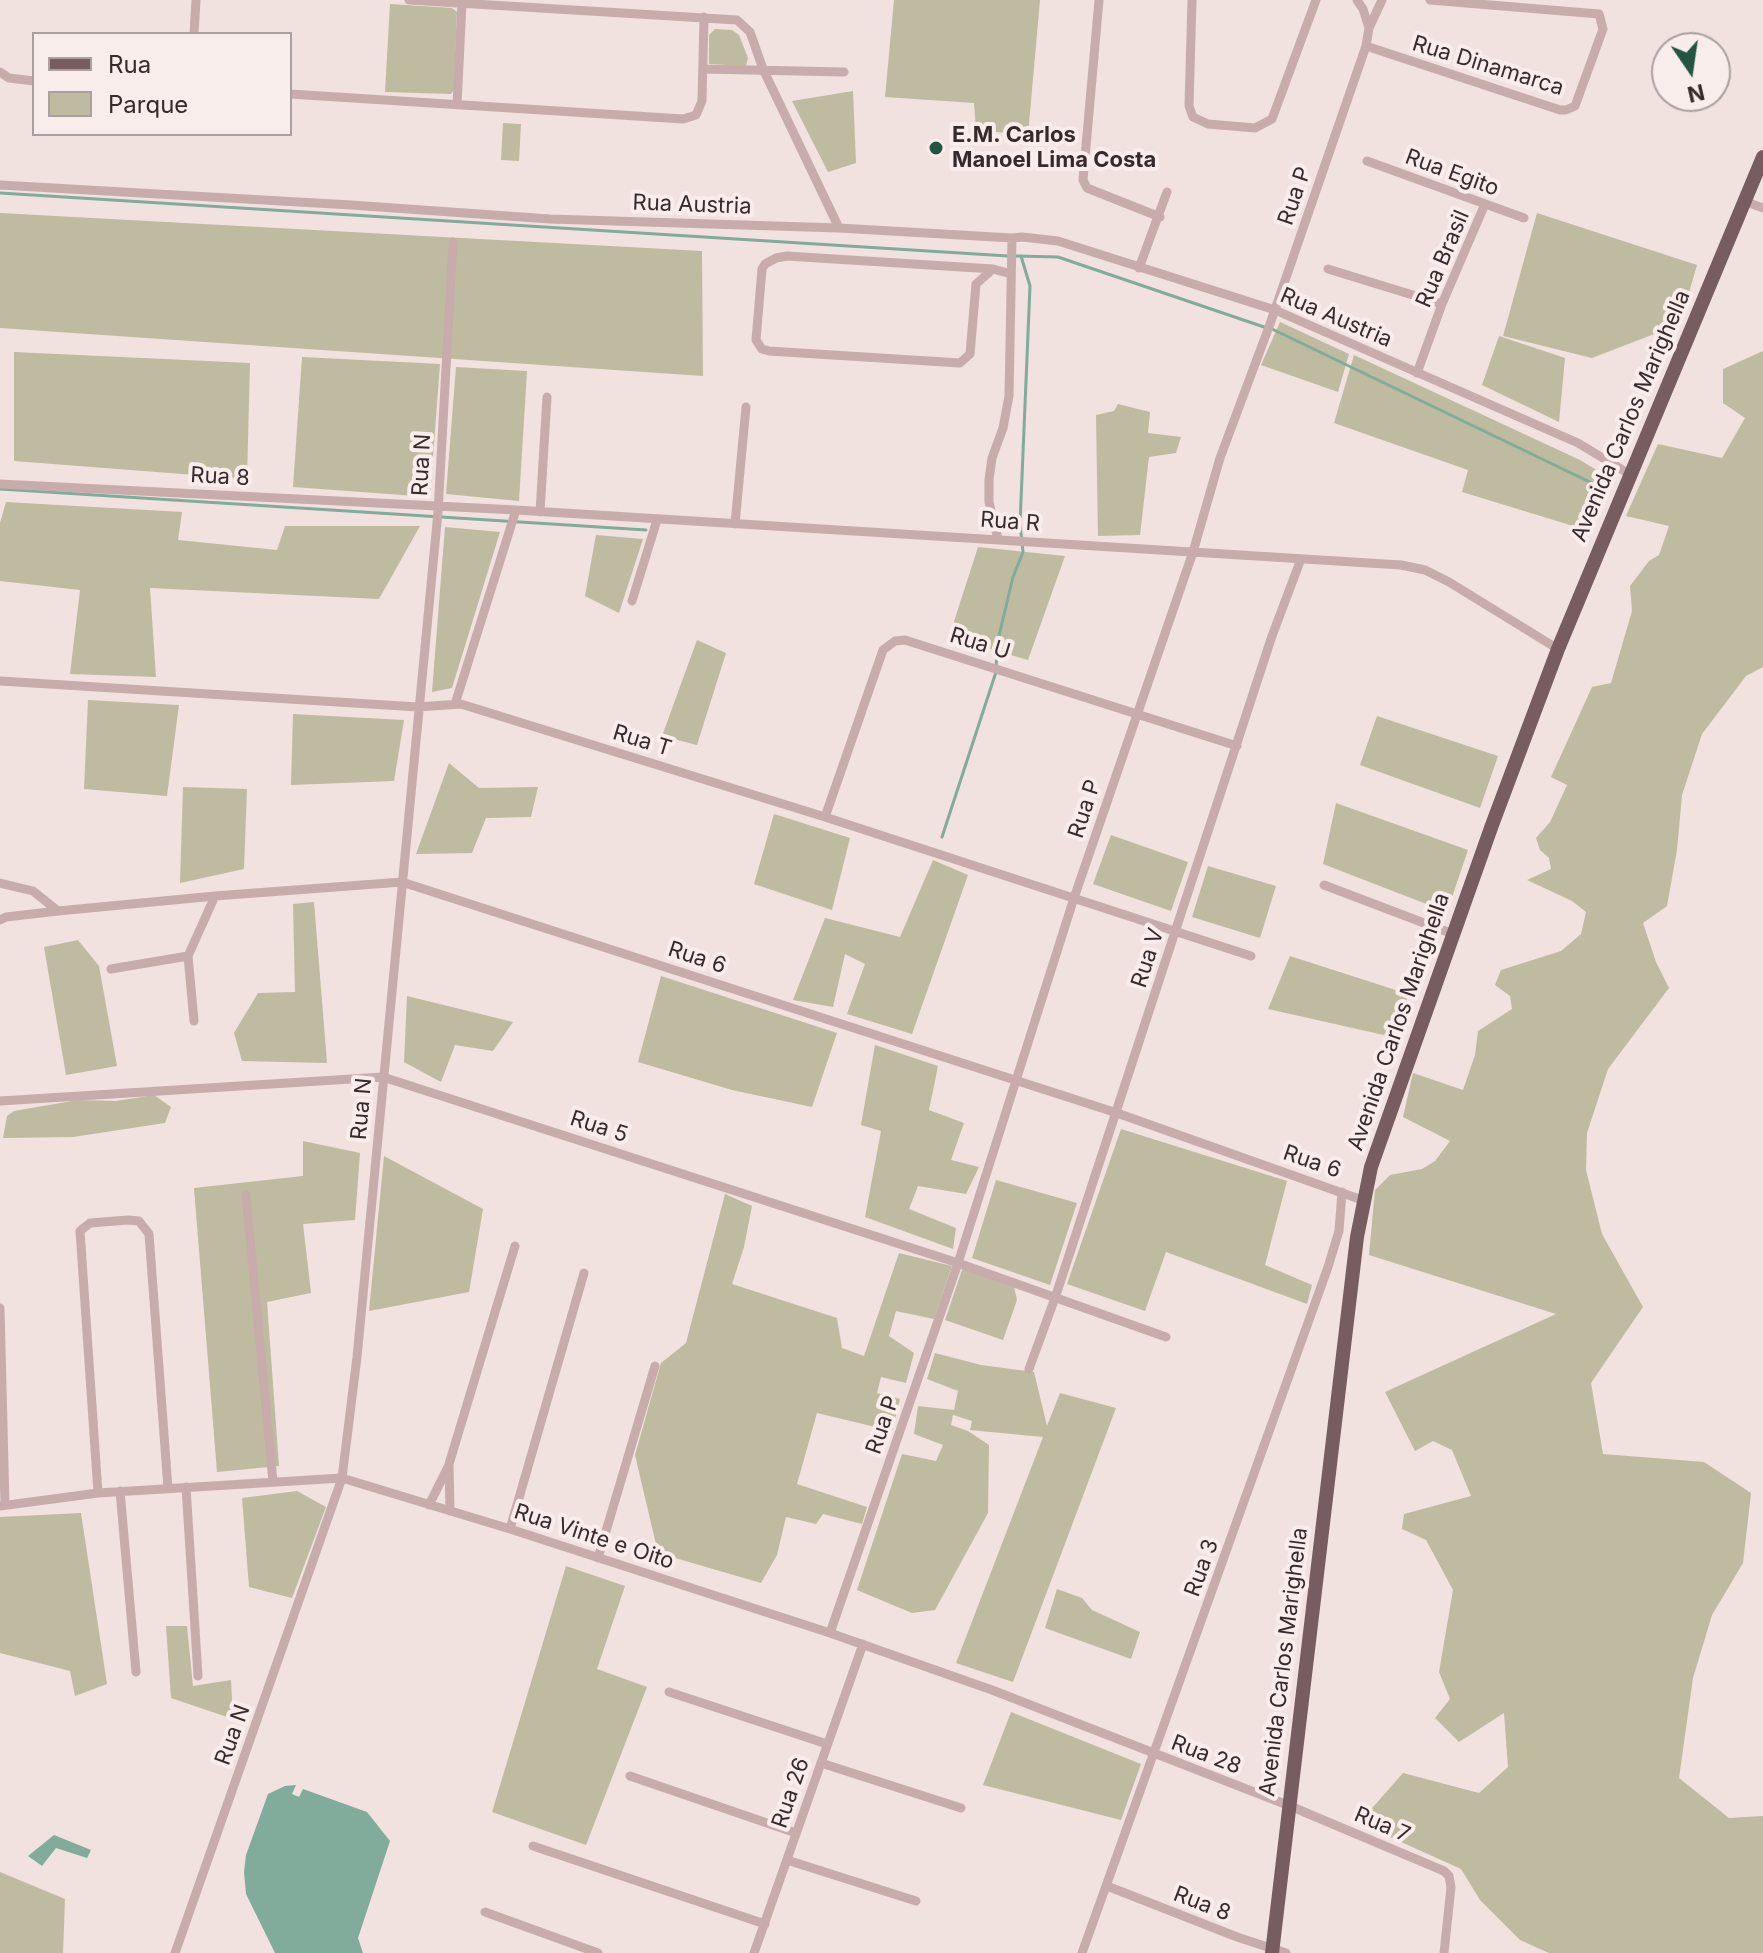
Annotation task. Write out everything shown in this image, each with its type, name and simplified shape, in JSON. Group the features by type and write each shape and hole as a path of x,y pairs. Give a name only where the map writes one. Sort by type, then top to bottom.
{"main road":[{"name":"Avenida Carlos Marighella","path":"1277,1951 1290,1806 1362,1200 1453,934 1558,649 1763,157"}],"street":[{"path":"194,32 196,0"},
{"path":"409,0 737,20 745,26 839,228"},
{"path":"1099,0 1083,180 1087,188 1160,217"},
{"path":"1192,0 1190,112 1197,120 1208,124 1255,128 1272,119 1316,0"},
{"path":"1357,0 1369,28"},
{"name":"Rua P","path":"830,1633 958,1263 1074,898 1193,552 1220,458 1275,310 1366,46 1369,28 1382,0"},
{"name":"Rua Dinamarca","path":"1366,46 1491,89 1566,110 1575,106 1601,38 1603,21 1599,14 1430,0"},
{"path":"457,105 462,3"},
{"path":"292,94 683,119 696,115 700,109 704,17"},
{"path":"703,69 844,72"},
{"path":"0,72 9,78 32,81"},
{"name":"Rua Egito","path":"1367,161 1524,218"},
{"name":"Rua Austria","path":"0,185 550,219 839,228 1012,243 1058,241 1275,310 1578,443 1631,475"},
{"path":"1139,268 1167,192"},
{"path":"1744,201 1763,208"},
{"name":"Rua Brasil","path":"1417,373 1442,304 1485,204"},
{"name":"Rua N","path":"175,1953 342,1478 357,1357 437,513 453,242"},
{"path":"998,539 989,502 989,480 1009,396 1012,243"},
{"path":"993,269 980,280 975,292 970,354 960,363 769,351 758,345 756,340 762,269 768,261 787,256 1011,270"},
{"path":"963,267 975,292"},
{"path":"1328,269 1442,304"},
{"path":"540,512 547,397"},
{"path":"735,524 746,407"},
{"name":"Rua 8","path":"0,484 437,513"},
{"name":"Rua R","path":"437,513 514,517 540,512 1378,562 1425,570 1558,649"},
{"path":"455,704 514,517"},
{"path":"632,601 657,520"},
{"name":"Rua V","path":"1029,1369 1117,1113 1272,636 1301,559"},
{"name":"Rua U","path":"825,817 883,650 888,645 905,640 1237,746"},
{"name":"Rua T","path":"0,681 418,707 472,706 1251,956"},
{"name":"Rua 6","path":"0,920 58,911 215,896 402,882 1117,1113 1362,1200"},
{"path":"0,883 33,891 58,911"},
{"path":"1324,885 1453,934"},
{"path":"194,1021 188,956 215,896"},
{"path":"111,969 188,956"},
{"name":"Rua 5","path":"0,1101 383,1077 958,1263 1166,1337"},
{"name":"Rua 3","path":"1082,1953 1331,1257 1339,1231 1342,1192"},
{"path":"246,1195 273,1482"},
{"path":"98,1493 80,1231 90,1223 128,1220 139,1221 149,1234 168,1488"},
{"path":"429,1505 449,1464 515,1246"},
{"path":"510,1529 584,1273"},
{"path":"0,1308 2,1505"},
{"path":"598,1558 655,1366"},
{"path":"449,1464 450,1511"},
{"name":"Rua Vinte e Oito","path":"2,1505 120,1491 342,1478 510,1529 863,1644 992,1690 1155,1754"},
{"path":"186,1487 198,1676"},
{"path":"120,1491 136,1672"},
{"name":"Rua 26","path":"757,1952 863,1644"},
{"path":"669,1692 827,1744"},
{"name":"Rua 28","path":"1155,1754 1290,1806"},
{"path":"821,1763 961,1808"},
{"path":"630,1776 796,1833"},
{"name":"Rua 7","path":"1290,1806 1444,1871 1449,1876 1451,1887 1444,1953"},
{"path":"533,1846 765,1924"},
{"path":"787,1860 916,1901"},
{"name":"Rua 8","path":"1107,1886 1277,1951"},
{"path":"485,1912 598,1953"}],"green space":[{"path":"894,0 1040,0 1028,135 976,130 974,103 885,97"},
{"path":"390,4 452,8 457,12 454,90 451,94 385,92"},
{"path":"715,29 732,30 739,35 748,58 746,66 709,64 709,35"},
{"path":"853,91 856,163 828,172 792,101"},
{"path":"503,123 521,124 519,161 501,160"},
{"path":"0,213 702,251 703,376 0,328"},
{"path":"1537,213 1697,265 1680,324 1592,358 1503,336"},
{"path":"1280,322 1349,354 1338,392 1261,365"},
{"path":"1499,336 1565,358 1559,422 1482,385"},
{"path":"1763,351 1763,667 1746,676 1702,734 1682,795 1677,850 1667,906 1643,923 1656,962 1669,988 1608,1069 1587,1133 1586,1170 1602,1234 1643,1307 1591,1383 1603,1454 1704,1462 1751,1493 1743,1563 1712,1615 1693,1678 1679,1778 1729,1818 1763,1816 1763,1953 1549,1953 1520,1940 1480,1900 1461,1869 1359,1823 1403,1773 1479,1793 1508,1767 1504,1713 1459,1742 1435,1718 1450,1699 1439,1672 1453,1590 1426,1540 1402,1529 1404,1514 1471,1496 1452,1450 1433,1441 1415,1451 1385,1392 1556,1314 1369,1255 1375,1190 1390,1175 1422,1169 1435,1161 1450,1141 1403,1117 1413,1073 1463,1090 1475,1055 1478,1031 1512,1009 1510,996 1495,985 1501,970 1561,951 1581,934 1586,912 1572,901 1527,880 1551,869 1549,858 1540,850 1536,838 1550,822 1567,785 1551,777 1592,687 1611,683 1632,611 1630,586 1649,561 1659,555 1669,526 1626,516 1658,444 1722,458 1745,418 1723,403 1723,369"},
{"path":"14,352 250,363 247,479 14,461"},
{"path":"1354,355 1580,460 1613,480 1583,529 1462,492 1468,470 1334,423"},
{"path":"302,357 440,364 430,497 293,487"},
{"path":"456,367 527,371 519,501 446,494"},
{"path":"1118,404 1150,412 1148,433 1181,437 1176,453 1149,457 1140,535 1098,536 1096,415 1114,411"},
{"path":"6,502 182,512 178,540 277,550 285,526 420,526 379,599 150,588 156,677 70,674 80,590 0,581 0,523"},
{"path":"445,527 500,532 452,688 432,692"},
{"path":"596,535 643,539 619,613 585,596"},
{"path":"978,547 1065,556 1028,660 949,637"},
{"path":"697,640 726,653 697,745 662,736"},
{"path":"88,700 179,705 167,796 84,789"},
{"path":"293,714 404,720 394,781 291,785"},
{"path":"1377,716 1498,756 1480,808 1360,765"},
{"path":"449,763 479,788 538,787 531,817 486,818 472,853 416,854"},
{"path":"183,787 247,789 244,869 180,883"},
{"path":"1336,803 1468,850 1447,912 1323,864"},
{"path":"774,814 850,838 832,910 754,884"},
{"path":"1111,835 1188,862 1171,911 1093,884"},
{"path":"933,860 968,875 912,1034 847,1014 865,964 845,954 833,1007 793,1000 825,918 900,937"},
{"path":"1208,866 1276,886 1260,938 1192,917"},
{"path":"314,902 327,1063 242,1061 234,1033 258,993 295,992 293,904"},
{"path":"78,940 99,966 117,1066 66,1075 44,947"},
{"path":"1290,956 1408,994 1397,1038 1268,1009"},
{"path":"661,976 837,1033 812,1107 732,1090 638,1062"},
{"path":"407,996 513,1022 493,1051 455,1045 441,1082 404,1062"},
{"path":"875,1045 938,1066 929,1110 964,1123 951,1160 979,1167 966,1194 918,1186 909,1209 956,1228 953,1249 865,1217 881,1131 861,1125"},
{"path":"154,1095 171,1107 165,1123 73,1137 3,1138 7,1116 14,1111 78,1100 116,1101"},
{"path":"1121,1129 1287,1181 1265,1265 1312,1285 1307,1304 1166,1252 1145,1311 1067,1284"},
{"path":"303,1141 360,1153 355,1220 303,1224 311,1293 267,1302 279,1466 217,1472 194,1188 303,1176"},
{"path":"384,1156 483,1209 469,1292 369,1311"},
{"path":"996,1180 1077,1203 1050,1285 972,1258"},
{"path":"725,1194 752,1206 744,1247 732,1284 837,1318 842,1348 864,1356 899,1253 952,1266 934,1319 896,1311 889,1336 914,1353 906,1383 881,1377 877,1393 900,1399 892,1431 817,1413 797,1484 867,1507 862,1524 823,1514 816,1524 786,1517 777,1555 761,1583 658,1553 635,1455 661,1363 686,1343"},
{"path":"963,1267 1014,1287 1017,1300 1003,1340 945,1320"},
{"path":"935,1353 981,1365 1034,1372 1047,1426 1060,1393 1116,1408 1013,1682 956,1663 1043,1437 970,1430 972,1421 953,1415 951,1425 968,1431 989,1445 988,1513 935,1610 912,1613 857,1590 902,1454 936,1461 943,1445 914,1434 918,1406 954,1410 958,1391 927,1379"},
{"path":"297,1491 326,1507 292,1598 249,1587 242,1498"},
{"path":"81,1513 107,1684 75,1696 70,1671 0,1653 0,1517"},
{"path":"566,1566 625,1586 597,1669 647,1687 586,1845 492,1812"},
{"path":"1057,1589 1082,1598 1092,1610 1140,1632 1131,1659 1045,1628"},
{"path":"166,1626 187,1626 193,1686 231,1680 233,1719 171,1698"},
{"path":"1011,1712 1141,1764 1121,1820 983,1785"},
{"path":"0,1872 65,1899 63,1953 0,1953"}],"shaded area":[{"path":"296,1785 292,1794 299,1797 303,1789 367,1812 390,1841 358,1938 363,1953 275,1953 246,1894 246,1855 268,1794 285,1786"},
{"path":"54,1835 91,1850 87,1858 56,1848 42,1866 28,1856"}],"waterway":[{"path":"0,193 1008,256"},
{"path":"1016,256 1058,257 1264,327"},
{"path":"942,837 996,672 997,644 1013,577 1023,552 1020,524 1030,286 1021,256"},
{"path":"1272,329 1596,485"},
{"path":"0,489 646,530"}],"place":[{"name":"E.M. Carlos Manoel Lima Costa","path":"936,148"}]}
